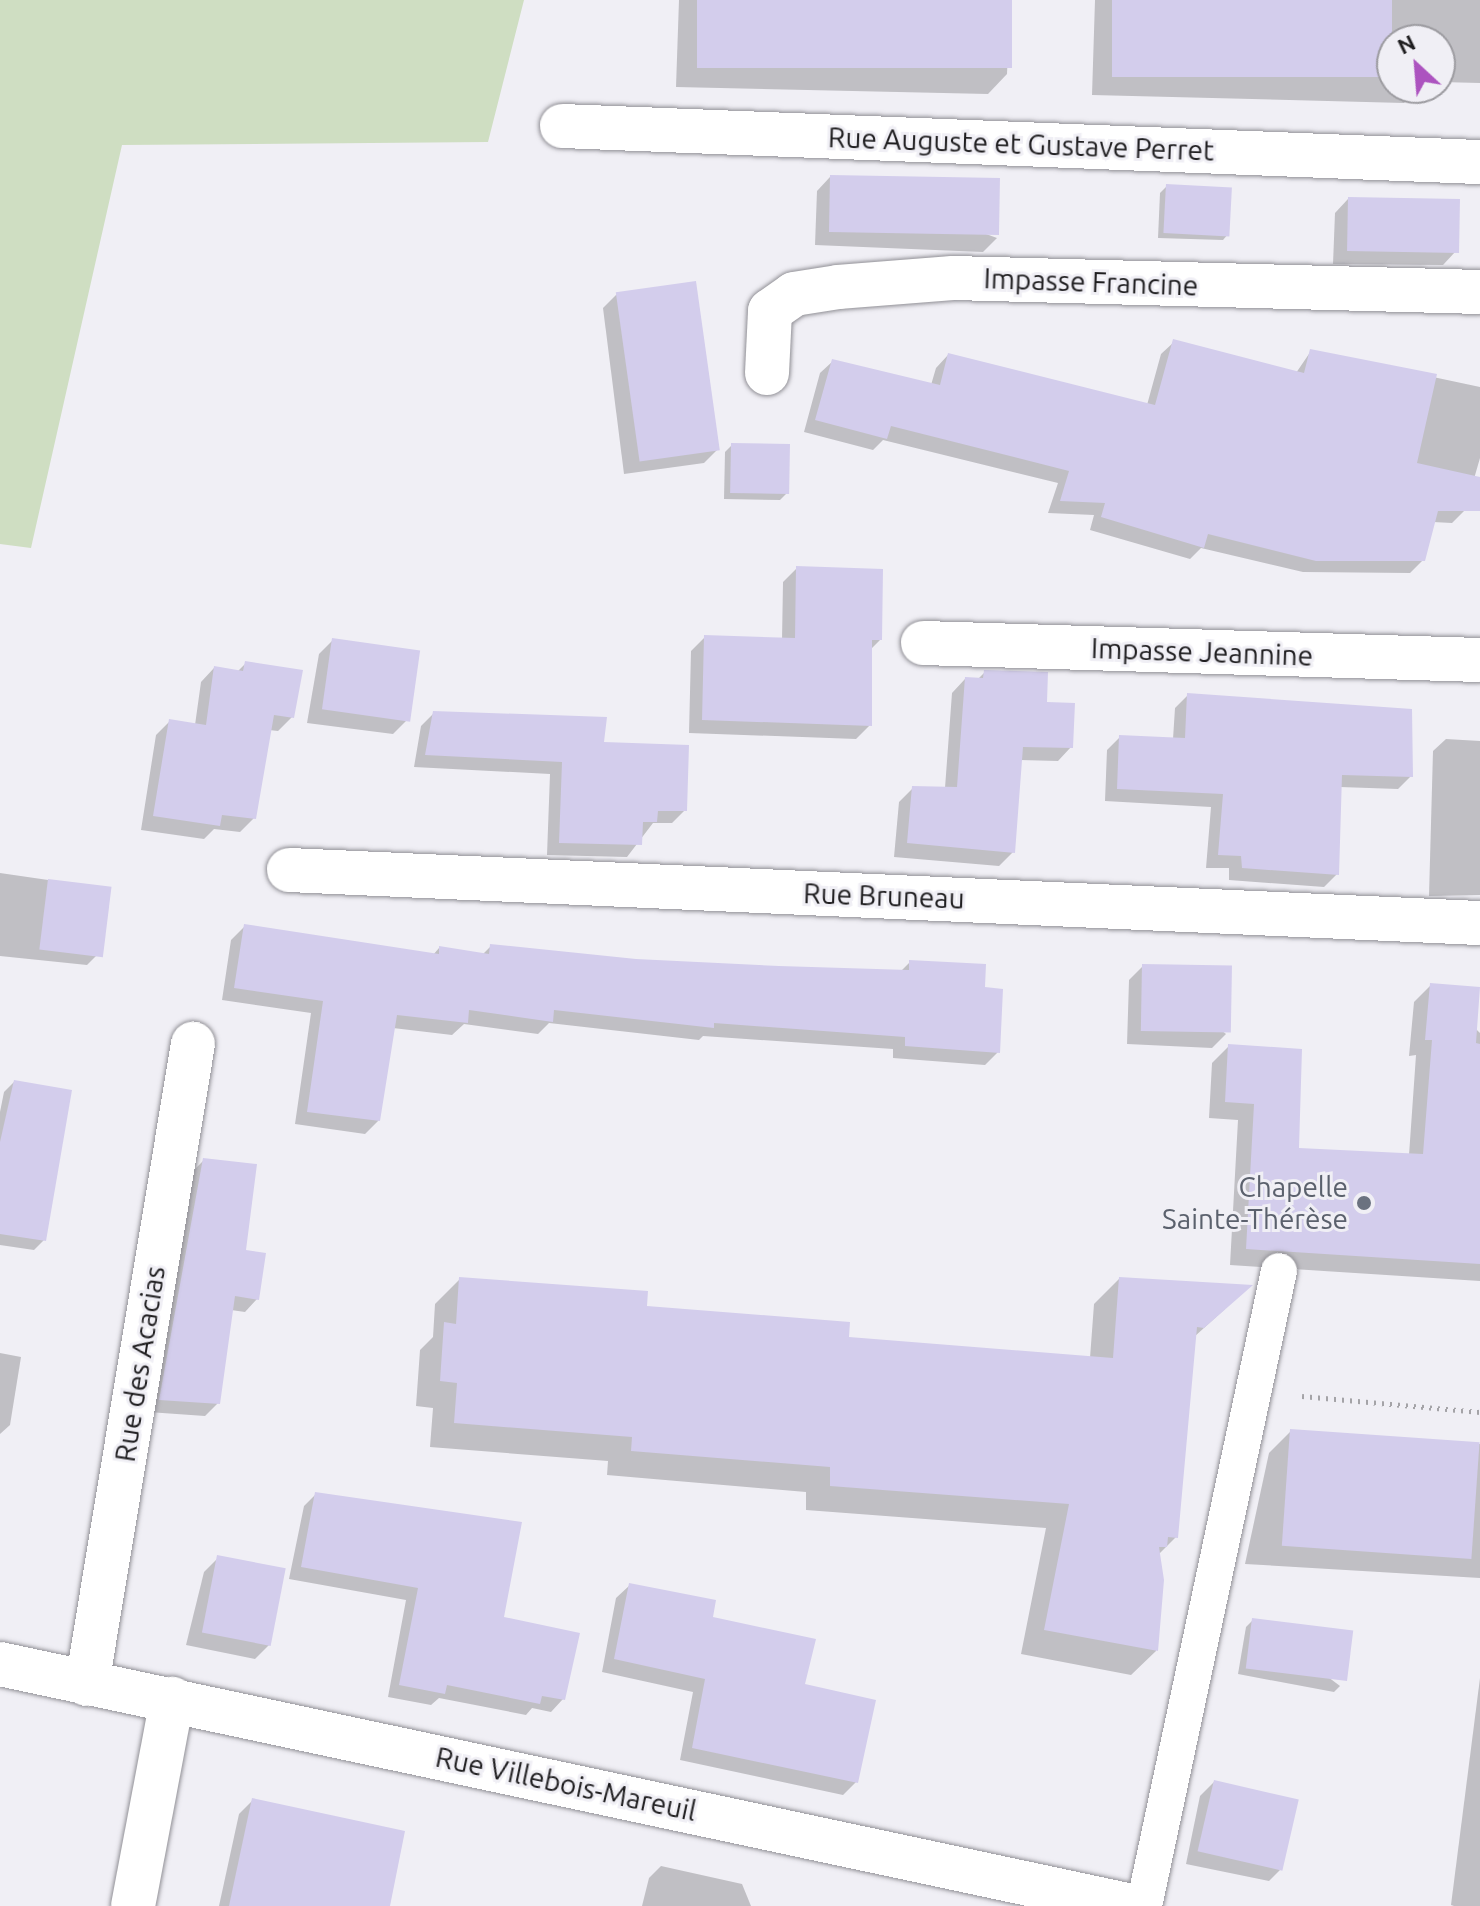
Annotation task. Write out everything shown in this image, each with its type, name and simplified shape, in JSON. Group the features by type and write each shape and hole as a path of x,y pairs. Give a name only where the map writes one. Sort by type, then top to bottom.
{"street":[{"name":"Rue Auguste et Gustave Perret","path":"562,126 1480,162"},
{"name":"Impasse Francine","path":"767,373 770,311 794,294 838,287 953,278 1480,292"},
{"name":"Impasse Jeannine","path":"923,643 1480,660"},
{"name":"Rue Bruneau","path":"289,870 1480,923"},
{"name":"Rue des Acacias","path":"87,1684 193,1044"},
{"name":"Rue Villebois-Mareuil","path":"0,1664 1132,1906"},
{"path":"133,1906 172,1699"}],"lane":[{"path":"1144,1906 1279,1271"}],"path":[{"path":"1254,1391 1480,1412"}],"green space":[{"path":"0,0 524,0 488,142 122,145 31,548 0,544"}],"building":[{"path":"697,0 1012,0 1012,68 697,68"},
{"path":"1112,0 1392,0 1392,24 1376,24 1376,77 1112,77"},
{"path":"830,175 1000,178 999,235 829,232"},
{"path":"1166,184 1232,187 1229,236 1163,233"},
{"path":"1348,197 1460,199 1459,253 1347,251"},
{"path":"696,281 720,450 640,462 616,292"},
{"path":"1173,339 1304,373 1310,349 1437,374 1417,463 1480,477 1480,511 1438,511 1425,561 1316,561 1208,534 1204,548 1101,517 1105,503 1060,501 1069,471 891,426 887,439 815,420 832,359 940,385 948,353 1155,405"},
{"path":"731,443 790,444 789,494 730,493"},
{"path":"796,566 883,569 882,640 872,640 872,726 702,720 704,635 795,638"},
{"path":"332,638 420,650 410,722 322,709"},
{"path":"245,661 303,670 294,718 274,715 256,819 222,815 220,826 153,816 169,719 206,725 214,666 243,671"},
{"path":"984,670 1048,672 1047,702 1075,703 1073,748 1023,747 1015,853 907,843 912,786 957,787 965,677 983,678"},
{"path":"1187,693 1412,709 1413,777 1342,775 1339,875 1242,868 1241,856 1218,855 1223,794 1117,789 1119,735 1185,738"},
{"path":"433,711 607,717 604,742 689,745 687,811 658,811 657,822 643,822 642,845 559,843 562,762 425,755"},
{"path":"48,879 112,887 103,957 39,949"},
{"path":"244,924 439,954 439,946 489,954 490,944 636,959 779,966 909,970 909,960 986,964 985,987 1003,989 1000,1053 905,1046 905,1037 714,1023 714,1028 554,1010 553,1022 469,1010 468,1023 397,1015 380,1121 307,1112 323,1001 234,988"},
{"path":"1142,964 1232,966 1231,1033 1141,1031"},
{"name":"Chapelle Sainte-Thérèse","path":"1430,983 1480,987 1476,1043 1480,1044 1480,1264 1246,1249 1254,1104 1225,1102 1228,1044 1302,1049 1299,1148 1423,1154 1432,1040 1425,1040"},
{"path":"14,1080 72,1090 46,1241 0,1234 0,1142"},
{"path":"203,1158 257,1164 246,1250 266,1253 259,1300 235,1296 220,1404 159,1400"},
{"path":"459,1277 648,1291 647,1306 850,1322 849,1337 1113,1358 1119,1277 1253,1285 1204,1328 1197,1327 1178,1538 1168,1537 1167,1547 1159,1547 1164,1580 1158,1651 1044,1630 1069,1504 830,1486 830,1467 631,1451 632,1437 454,1423 457,1383 440,1381 444,1322 456,1324"},
{"path":"1290,1429 1480,1442 1471,1559 1282,1546"},
{"path":"315,1492 522,1522 504,1617 580,1633 565,1700 542,1696 540,1704 447,1685 445,1694 399,1685 418,1588 301,1567"},
{"path":"217,1555 286,1568 271,1646 202,1633"},
{"path":"629,1583 716,1600 713,1617 816,1639 805,1684 876,1700 858,1783 692,1748 705,1679 614,1659"},
{"path":"1252,1618 1353,1630 1347,1681 1246,1669"},
{"path":"1214,1780 1299,1800 1282,1871 1198,1851"},
{"path":"252,1798 405,1831 390,1906 229,1906"}],"place":[{"name":"Chapelle Sainte-Thérèse","path":"1364,1203"}]}
